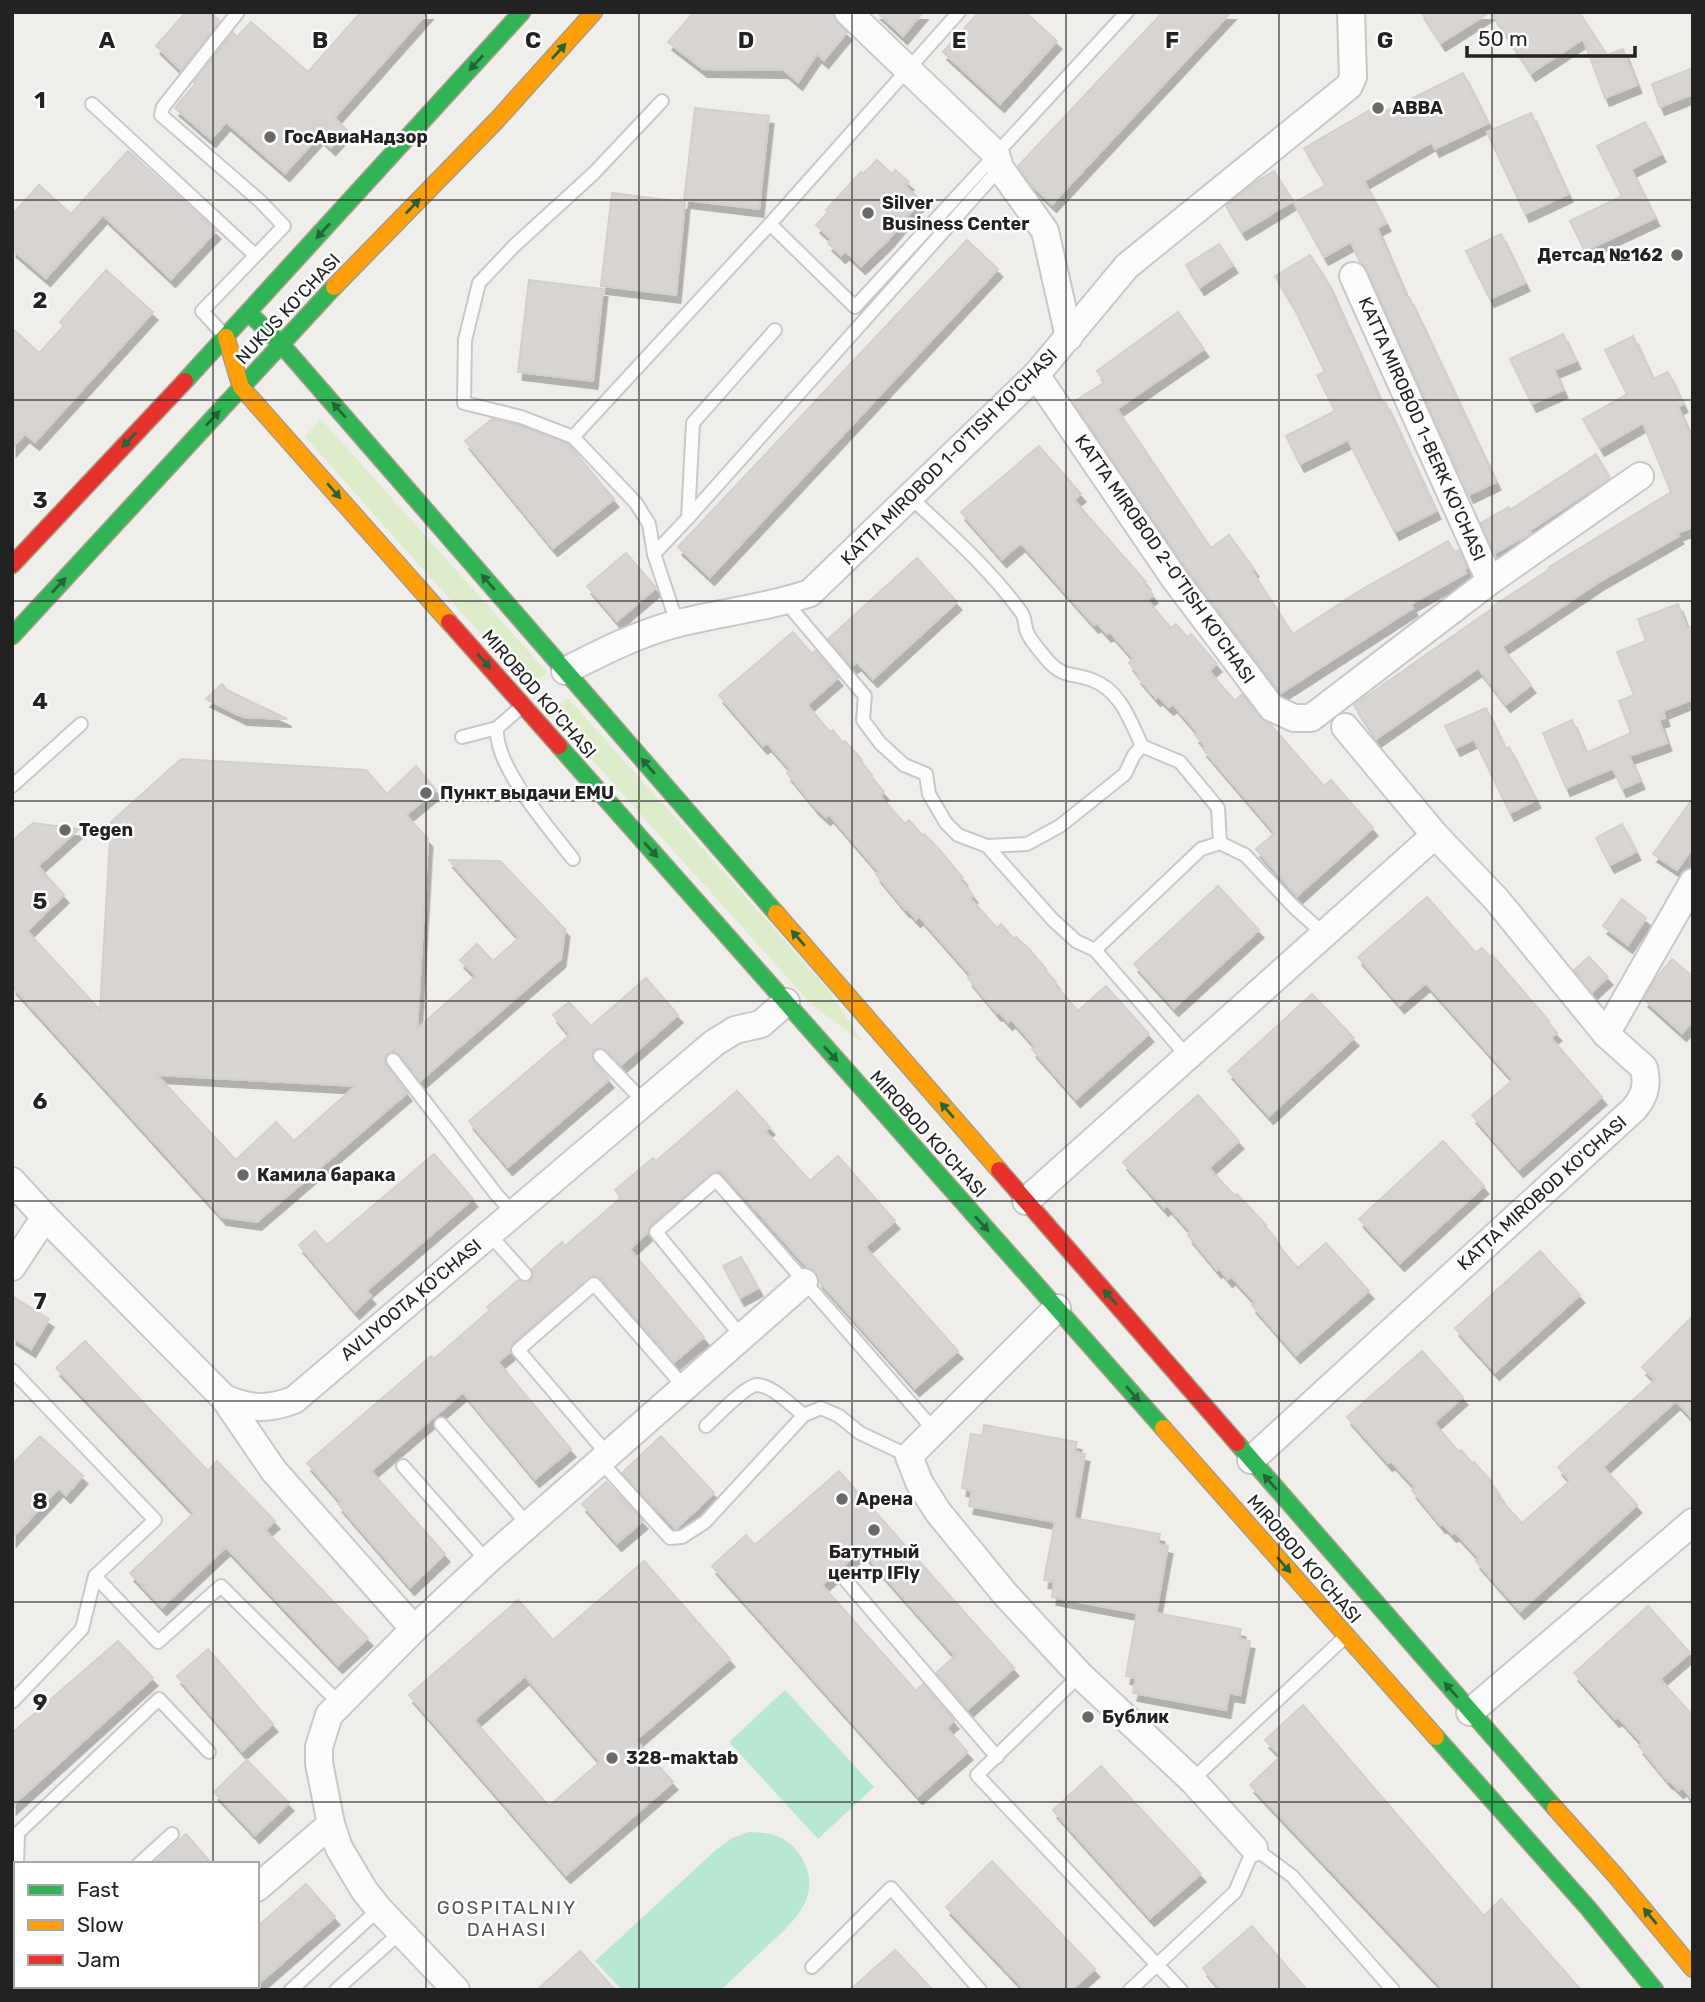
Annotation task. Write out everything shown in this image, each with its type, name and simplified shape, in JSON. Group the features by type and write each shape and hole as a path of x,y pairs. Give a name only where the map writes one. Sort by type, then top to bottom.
{"main road":[{"name":"NUKUS KO'CHASI","path":"14,559 240,339 249,313 522,12"},
{"name":"NUKUS KO'CHASI","path":"12,636 315,306 497,120 594,12"},
{"name":"MIROBOD KO'CHASI","path":"249,313 281,344 1691,1964"},
{"name":"MIROBOD KO'CHASI","path":"240,339 242,387 1619,1943 1655,1990"},
{"path":"240,339 281,344"},
{"path":"940,1177 942,1162 951,1151 978,1145"},
{"path":"1481,1787 1504,1782 1512,1760"}],"street":[{"path":"848,12 998,161 1045,230 1069,337"},
{"name":"KATTA MIROBOD 1-O'TISH KO'CHASI","path":"565,671 615,645 677,623 785,601 810,593 1036,375 1127,266 1349,86 1353,77 1351,12"},
{"name":"KATTA MIROBOD 1-BERK KO'CHASI","path":"1353,276 1490,581"},
{"name":"KATTA MIROBOD 2-O'TISH KO'CHASI","path":"1036,375 1174,578 1272,708 1294,718 1311,719"},
{"name":"KATTA MIROBOD 1-BERK KO'CHASI","path":"1311,719 1490,581 1640,476"},
{"name":"KATTA MIROBOD KO'CHASI","path":"1251,1460 1634,1109 1646,1090 1644,1068 1606,1034 1496,899 1435,835 1345,727"},
{"path":"1026,1201 1435,835"},
{"path":"1606,1034 1693,882"},
{"name":"AVLIYOOTA KO'CHASI","path":"12,1181 44,1217 224,1398 259,1409 277,1406 294,1400 714,1043 735,1030 761,1024 786,1003"},
{"name":"AVLIYOOTA KO'CHASI","path":"12,1196 44,1217"},
{"path":"12,1267 44,1217"},
{"path":"456,1990 379,1909 339,1848 323,1793 319,1747 329,1715 414,1629 488,1561 804,1282"},
{"path":"1057,1308 909,1456 919,1482 938,1512 1006,1594 1080,1675 1192,1780 1254,1848"},
{"path":"224,1398 267,1461 414,1629"},
{"path":"267,1461 264,1444 270,1427 279,1413 294,1400"},
{"path":"1470,1712 1693,1522"},
{"path":"259,1886 331,1824"}],"lane":[{"path":"238,12 163,107 161,115 260,201 284,226 202,311 240,339"},
{"path":"573,437 770,224 959,12"},
{"path":"654,554 1127,12"},
{"path":"662,102 594,173 514,246 479,283 465,340 464,403 522,417 573,437 636,503 649,523 654,554 677,623"},
{"path":"92,104 255,255"},
{"path":"770,224 855,307 998,161"},
{"path":"688,518 693,424 775,330"},
{"path":"910,497 1008,595 1024,615 1027,633 1051,664 1065,675 1091,679 1108,688 1123,706 1142,746 1180,762 1218,808 1220,843"},
{"path":"785,601 864,696 863,720 880,743 904,765 926,774 929,794 946,823 958,835 987,846 1027,844 1060,826 1125,774 1134,755 1142,746"},
{"path":"462,737 497,728 523,705"},
{"path":"12,786 81,724"},
{"path":"497,728 498,750 513,776 573,859"},
{"path":"1095,950 1201,849 1220,843 1245,855 1293,906 1324,934"},
{"path":"987,846 1053,920 1076,941 1095,950 1187,1056"},
{"path":"600,1056 644,1102"},
{"path":"393,1060 513,1213"},
{"path":"742,1337 656,1232 716,1180 934,1430"},
{"path":"489,1234 525,1274"},
{"path":"685,1388 594,1284 518,1350 670,1538 682,1537 705,1522 803,1415 821,1408 839,1416 860,1433 909,1456"},
{"path":"12,1370 155,1520 95,1576 82,1629 12,1702"},
{"path":"706,1426 752,1386 759,1385 771,1390 803,1415"},
{"path":"442,1424 529,1526"},
{"path":"404,1466 488,1561"},
{"path":"95,1576 158,1642 221,1586 339,1703"},
{"path":"843,1577 997,1757"},
{"path":"1192,1780 1347,1636"},
{"path":"1080,1675 977,1775 1181,1990"},
{"path":"17,1862 18,1833 159,1699 209,1752"},
{"path":"141,1862 173,1834"},
{"path":"1130,1990 1235,1892 1254,1848 1292,1876 1393,1990"},
{"path":"812,1967 891,1888 980,1990"},
{"path":"291,1990 379,1909"},
{"path":"14,1920 14,1943"},
{"path":"336,1990 401,1932"}],"green space":[{"path":"321,419 547,672 528,687 305,437"},
{"path":"568,698 828,989 863,1043 811,1004 549,712"},
{"path":"785,1690 874,1787 818,1839 729,1742"},
{"path":"749,1832 778,1836 790,1843 800,1855 809,1883 807,1896 795,1919 721,1990 622,1990 595,1961 717,1849 732,1838"}],"building":[{"path":"186,12 210,12 220,21 181,70 156,46"},
{"path":"361,12 428,12 334,118 347,130 331,147 319,136 285,173 226,122 211,139 175,108 233,33 237,37 251,22 308,72"},
{"path":"694,12 833,12 837,23 847,32 824,60 817,54 798,82 784,70 703,69 668,42"},
{"path":"877,12 923,12 903,36"},
{"path":"979,12 1025,12 1057,41 1000,104 943,52"},
{"path":"1163,12 1231,12 1052,204 1031,184 1018,166"},
{"path":"1421,12 1490,12 1441,43"},
{"path":"1491,12 1579,12 1607,55 1623,49 1637,85 1605,98 1583,39 1531,73"},
{"path":"1693,68 1693,94 1660,107 1652,84"},
{"path":"1463,73 1488,123 1435,149 1432,142 1364,181 1386,223 1377,228 1407,298 1409,297 1496,482 1469,495 1367,270 1360,262 1351,242 1324,257 1294,203 1326,185 1304,148 1382,103 1387,111"},
{"path":"695,108 769,116 759,209 684,200"},
{"path":"1531,113 1568,194 1525,214 1487,132"},
{"path":"1645,122 1661,154 1631,169 1655,218 1585,251 1570,221 1622,196 1597,146"},
{"path":"128,151 216,231 171,279 103,215 46,278 12,249 12,215 39,185 71,214"},
{"name":"Silver Business Center","path":"877,160 892,174 895,170 909,182 905,186 921,200 888,240 861,266 845,251 841,255 828,243 831,239 816,225 861,172 863,174"},
{"path":"1274,171 1293,201 1242,232 1226,206"},
{"path":"612,193 685,202 676,295 601,286"},
{"path":"1501,234 1525,283 1490,299 1466,251"},
{"path":"967,240 998,269 710,577 678,547"},
{"path":"1219,244 1233,265 1200,287 1186,265"},
{"path":"1310,255 1326,279 1382,404 1385,402 1436,511 1395,532 1348,440 1300,464 1286,436 1335,411 1317,375 1325,372 1299,316 1275,276"},
{"path":"106,270 153,312 35,442 25,434 12,448 12,328 39,353 64,326 60,322"},
{"path":"529,280 603,289 593,381 518,372"},
{"path":"1178,312 1204,349 1117,409 1211,548 1229,535 1254,569 1252,571 1293,634 1359,591 1448,541 1454,552 1459,550 1467,568 1464,569 1466,573 1411,604 1413,608 1281,693 1187,569 1073,402 1105,382 1097,371"},
{"path":"1563,334 1576,361 1554,370 1563,390 1532,404 1510,359"},
{"path":"1633,336 1653,379 1668,372 1683,404 1678,407 1693,442 1693,527 1677,533 1679,536 1599,582 1502,647 1531,685 1506,704 1478,668 1376,739 1354,705 1550,569 1549,567 1671,492 1643,423 1600,448 1583,419 1627,394 1605,350"},
{"path":"492,419 518,425 568,444 614,499 553,548 465,441"},
{"path":"1039,446 1081,494 1074,500 1146,582 1144,584 1153,595 1147,600 1171,628 1176,624 1187,637 1191,634 1217,664 1209,671 1235,701 1242,694 1259,717 1270,724 1324,786 1331,780 1373,828 1297,896 1256,849 1275,833 1203,749 1206,747 1195,735 1198,733 1173,704 1169,707 1158,696 1156,698 1137,676 1139,675 1129,663 1134,659 1110,632 1107,634 1097,623 1094,625 1021,543 1002,559 961,512"},
{"path":"1596,454 1610,478 1529,531 1531,533 1495,553 1481,523 1509,507 1510,510"},
{"path":"626,553 656,588 617,621 587,586"},
{"path":"917,558 957,602 873,679 857,662 852,666 828,639"},
{"path":"1678,604 1687,628 1693,626 1693,699 1663,711 1665,718 1659,720 1667,743 1629,756 1640,781 1622,789 1613,768 1566,788 1543,733 1572,720 1586,753 1631,733 1619,701 1634,695 1617,652 1646,641 1638,619"},
{"path":"793,632 812,654 815,651 838,678 807,705 830,732 833,730 862,760 860,761 884,792 880,796 905,824 909,820 937,847 963,878 961,880 973,895 970,898 997,928 1001,924 1014,939 1016,937 1030,950 1056,982 1054,984 1078,1011 1106,986 1149,1034 1076,1099 1032,1049 1035,1046 1011,1019 1008,1022 997,1013 968,978 971,975 919,916 916,919 905,909 876,874 879,872 829,814 826,817 815,807 787,773 791,770 767,743 763,746 719,695"},
{"path":"222,684 227,690 287,719 243,717 206,699"},
{"path":"1486,708 1505,749 1509,747 1536,800 1510,813 1474,739 1456,748 1445,726"},
{"path":"181,759 366,770 387,794 416,766 436,790 406,815 428,839 417,1029 476,976 460,960 477,944 493,961 519,938 449,860 500,861 565,929 561,959 420,1081 399,1054 393,1051 387,1054 384,1060 386,1065 407,1093 257,1222 222,1217 12,986 12,841 33,823 79,829 38,866 64,895 27,931 100,1010 111,822","holes":["157,1075 355,1086 294,1141 276,1122 236,1160"]},
{"path":"1693,798 1693,848 1677,870 1653,854"},
{"path":"1622,824 1636,852 1610,865 1596,838"},
{"path":"1218,886 1259,930 1174,1008 1134,964"},
{"path":"1427,897 1476,953 1482,948 1490,957 1492,955 1549,1021 1547,1023 1557,1033 1551,1038 1602,1097 1519,1169 1472,1115 1513,1080 1426,983 1400,1005 1358,957"},
{"path":"1622,899 1646,918 1628,945 1603,926"},
{"path":"1589,957 1608,977 1592,992 1574,970"},
{"path":"1672,959 1693,977 1693,1021 1682,1033 1644,999"},
{"path":"646,978 678,1015 621,1065 603,1048 595,1049 592,1059 609,1080 508,1167 469,1121 570,1035 553,1015 569,1002 591,1026"},
{"path":"1312,994 1354,1038 1269,1116 1228,1071"},
{"path":"737,1091 770,1127 765,1131 810,1181 838,1156 895,1221 865,1247 958,1351 915,1388 819,1281 815,1271 807,1267 720,1170 714,1172 650,1225 647,1233 630,1249 704,1337 674,1362 601,1278 592,1276 512,1343 510,1352 498,1362 571,1449 535,1479 463,1392 371,1471 445,1554 410,1587 338,1504 341,1502 307,1463 431,1356 434,1359 490,1310 487,1307 518,1280 530,1281 533,1276 532,1269 562,1242 565,1246 621,1198 615,1190 653,1158 656,1161"},
{"path":"1198,1095 1239,1141 1209,1168 1266,1225 1276,1239 1274,1241 1298,1268 1326,1243 1369,1291 1296,1355 1252,1305 1255,1302 1231,1276 1228,1279 1219,1268 1217,1270 1188,1235 1191,1232 1167,1205 1164,1208 1123,1162"},
{"path":"1443,1141 1484,1186 1400,1263 1359,1219"},
{"path":"434,1154 473,1199 366,1291 371,1296 355,1311 299,1245 315,1231 327,1245"},
{"path":"1540,1251 1580,1295 1495,1372 1455,1328"},
{"path":"741,1257 758,1288 740,1298 723,1266"},
{"path":"12,1296 49,1319 31,1349 12,1337"},
{"path":"1693,1316 1693,1419 1676,1401 1603,1467 1637,1505 1520,1611 1476,1561 1479,1558 1455,1532 1452,1534 1441,1525 1412,1490 1415,1487 1391,1461 1388,1463 1347,1417 1422,1351 1463,1397 1434,1423 1459,1452 1461,1450 1491,1481 1489,1482 1500,1495 1498,1497 1522,1523 1570,1481 1558,1467 1655,1380 1642,1367"},
{"path":"85,1341 208,1471 217,1461 275,1521 265,1530 368,1638 338,1665 226,1547 162,1607 130,1573 194,1513 56,1368"},
{"path":"984,1425 1077,1442 1075,1452 1085,1454 1074,1518 1160,1534 1158,1544 1168,1546 1156,1613 1241,1629 1239,1639 1250,1641 1240,1695 1229,1693 1226,1710 1133,1693 1136,1678 1126,1676 1137,1613 1052,1597 1054,1582 1044,1580 1055,1522 969,1506 972,1491 962,1488 971,1434 982,1436"},
{"path":"40,1436 83,1476 66,1495 59,1488 12,1538 12,1465"},
{"path":"661,1436 714,1493 676,1529 622,1473"},
{"path":"839,1471 1014,1668 968,1709 936,1673 955,1656 861,1550 822,1585 916,1691 923,1684 954,1721 946,1728 968,1752 918,1796 712,1566 746,1535 755,1545"},
{"path":"606,1482 643,1521 617,1543 582,1504"},
{"path":"644,1561 730,1659 636,1740 673,1782 566,1875 409,1695 518,1600 553,1640","holes":["525,1676 600,1762 549,1806 474,1720"]},
{"path":"1648,1606 1690,1653 1660,1679 1693,1716 1693,1800 1682,1787 1679,1790 1668,1781 1639,1746 1642,1743 1618,1717 1615,1719 1574,1673"},
{"path":"118,1641 153,1678 12,1806 12,1733"},
{"path":"208,1649 273,1724 242,1751 177,1676"},
{"path":"1303,1705 1484,1916 1501,1899 1581,1990 1444,1990 1250,1785 1281,1756 1265,1740"},
{"path":"247,1760 289,1803 255,1835 214,1792"},
{"path":"1101,1766 1201,1874 1150,1918 1053,1810"},
{"path":"186,1834 210,1862 155,1862"},
{"path":"992,1861 1095,1969 1071,1990 1025,1990 946,1907"},
{"path":"306,1884 335,1917 259,1983 259,1925"},
{"path":"1252,1926 1307,1990 1221,1990 1203,1968"},
{"path":"895,1950 933,1990 850,1990"},
{"path":"580,1951 615,1990 537,1990"}],"traffic: fast":[{"path":"185,381 522,12"},
{"path":"12,636 334,287"},
{"path":"249,313 281,344 776,913"},
{"path":"559,746 1163,1428"},
{"path":"1237,1443 1555,1808"},
{"path":"1436,1737 1588,1908 1655,1990"}],"traffic: slow":[{"path":"334,287 497,120 594,12"},
{"path":"226,337 241,387 449,622"},
{"path":"776,913 999,1170"},
{"path":"1163,1428 1436,1737"},
{"path":"1555,1808 1693,1969"}],"traffic: jam":[{"path":"12,565 185,381"},
{"path":"449,622 559,746"},
{"path":"999,1170 1237,1443"}],"place":[{"name":"ABBA","path":"1378,108"},
{"name":"ГосАвиаНадзор","path":"270,137"},
{"name":"Silver Business Center","path":"868,213"},
{"name":"Детсад №162","path":"1677,255"},
{"name":"Пункт выдачи EMU","path":"426,793"},
{"name":"Tegen","path":"65,830"},
{"name":"Камила барака","path":"243,1175"},
{"name":"Арена","path":"842,1499"},
{"name":"Батутный центр IFly","path":"874,1530"},
{"name":"Бублик","path":"1088,1717"},
{"name":"328-maktab","path":"612,1758"}],"district":[{"name":"GOSPITALNIY DAHASI","path":"507,1918"}]}
